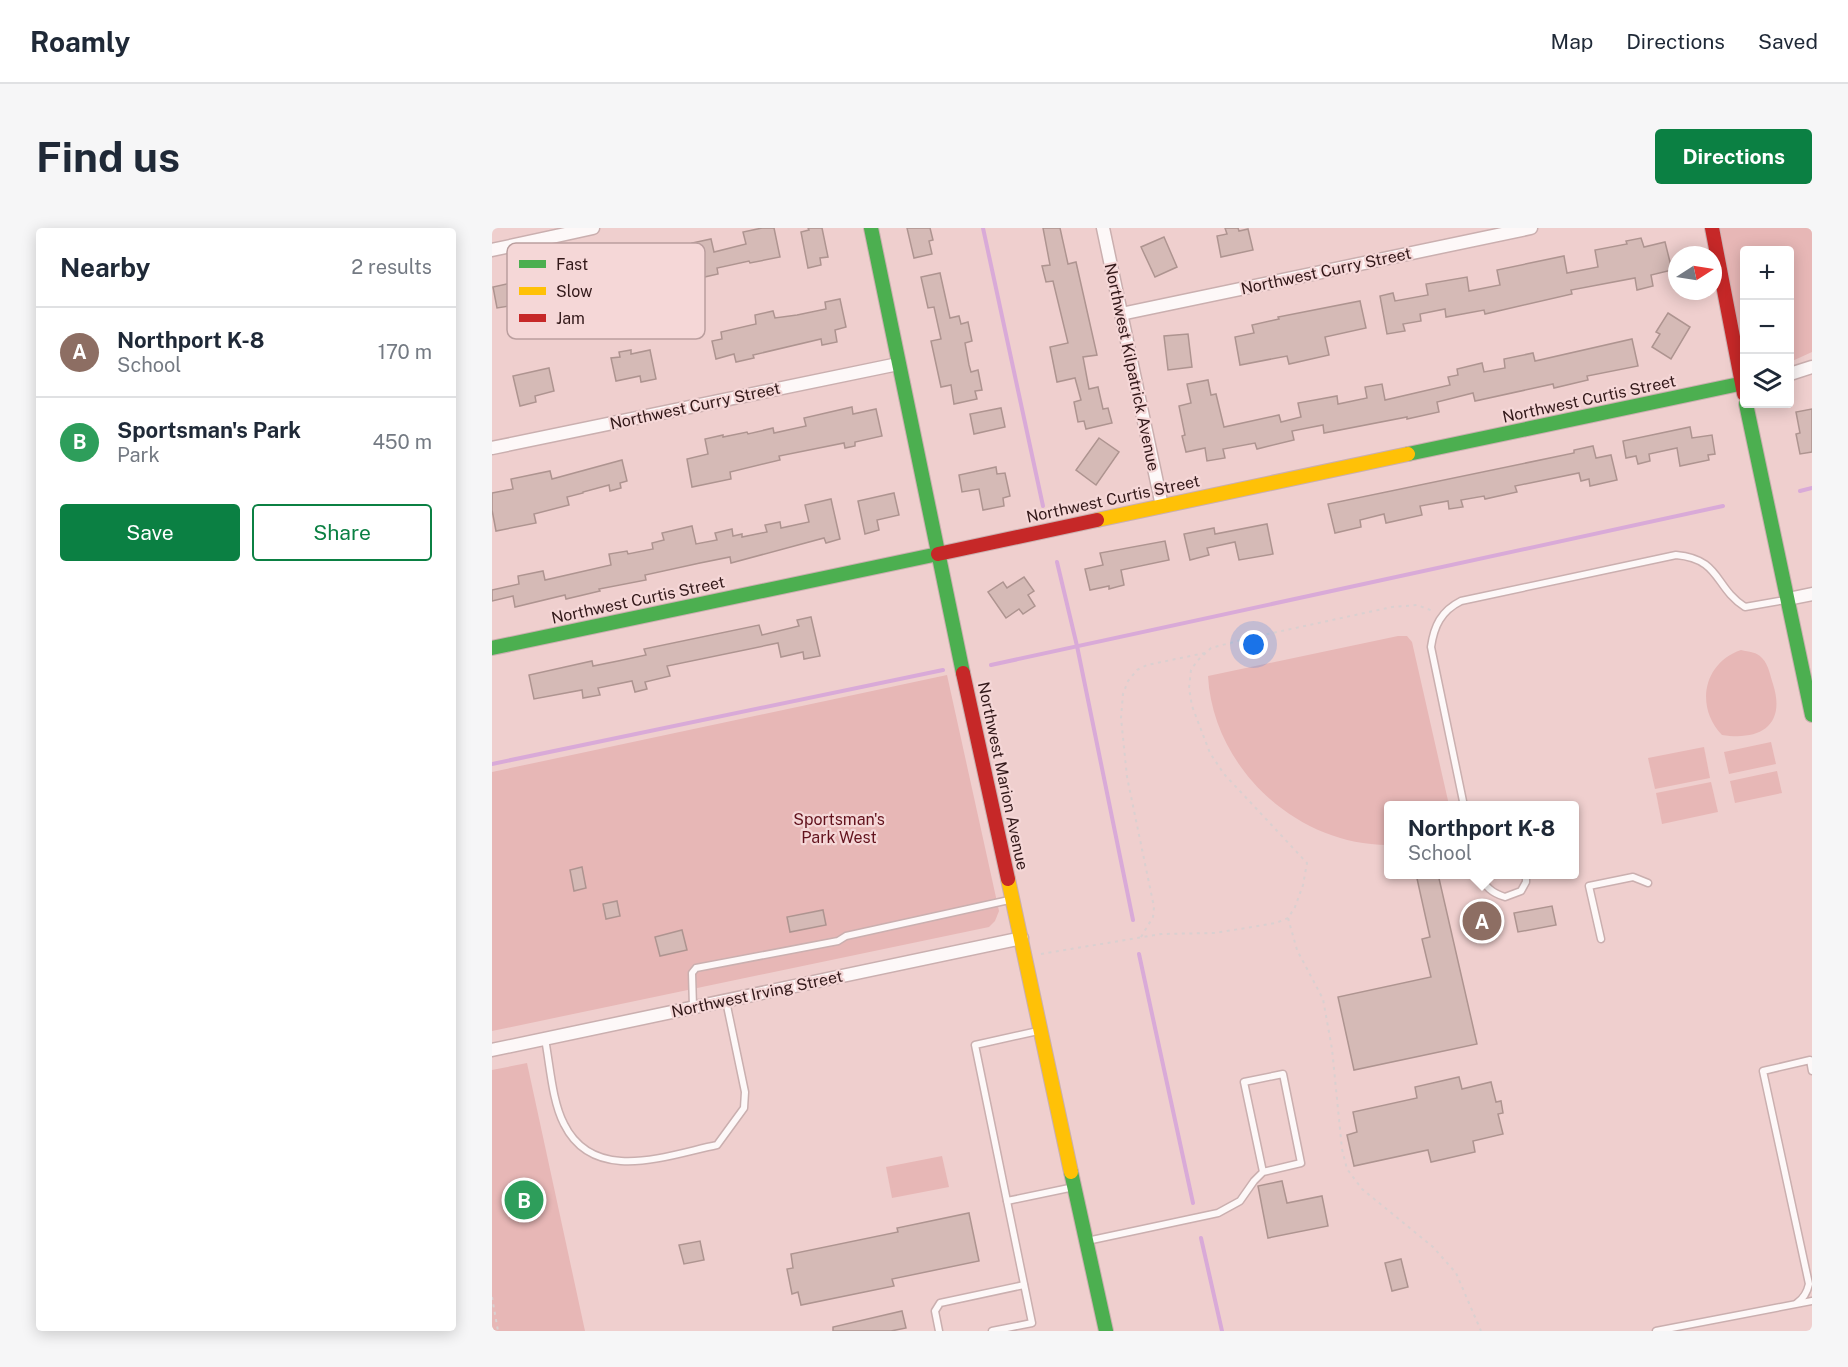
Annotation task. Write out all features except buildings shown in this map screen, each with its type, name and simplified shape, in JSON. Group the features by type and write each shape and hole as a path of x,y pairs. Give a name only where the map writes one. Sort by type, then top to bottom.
{"street":[{"path":"524,243 592,228"},
{"name":"Northwest Marion Avenue","path":"871,228 937,552 1106,1331"},
{"name":"Northwest Kilpatrick Avenue","path":"1103,228 1162,506"},
{"name":"Northwest Curry Street","path":"1122,314 1531,228"},
{"path":"1712,228 1740,367"},
{"path":"492,250 507,247"},
{"name":"Northwest Curry Street","path":"492,448 898,364"},
{"path":"1794,373 1812,367"},
{"name":"Northwest Curtis Street","path":"492,648 937,552 1740,388"},
{"path":"1747,408 1812,715"},
{"path":"1788,600 1812,594"},
{"name":"Northwest Irving Street","path":"492,1050 1022,938"}],"lane":[{"path":"1463,801 1431,647 1435,627 1441,616 1451,606 1461,601 1676,555 1699,560 1710,568 1718,575 1734,599 1745,607 1788,600"},
{"path":"1601,939 1589,886 1633,877 1648,883"},
{"path":"1481,879 1492,892 1505,897 1521,891 1526,879"},
{"path":"693,1008 692,973 696,968 838,941 846,936 1014,899"},
{"path":"545,1039 557,1104 563,1124 573,1139 589,1152 607,1160 638,1162 717,1144 744,1108 745,1092 726,1001"},
{"path":"992,1331 1032,1323 975,1045 1042,1030"},
{"path":"1797,1303 1807,1293 1808,1277 1763,1071 1810,1060 1812,1071"},
{"path":"1087,1241 1218,1214 1240,1201 1263,1172 1301,1163 1283,1074 1244,1082 1263,1172"},
{"path":"1007,1201 1075,1187"},
{"path":"939,1331 935,1311 939,1303 1024,1285"},
{"path":"1656,1331 1812,1301"}],"path":[{"path":"1026,957 1161,934 1215,933 1276,923 1288,918 1295,907 1303,885 1307,863 1224,774 1210,753 1192,706 1189,688 1191,670 1211,648 1392,607 1417,605 1429,608 1441,616"},
{"path":"1141,937 1153,917 1154,907 1127,777 1121,718 1123,694 1128,681 1137,670 1147,665 1206,652"},
{"path":"1288,918 1297,950 1323,999 1332,1049 1342,1149 1347,1169 1362,1189 1433,1246 1456,1273 1481,1331"},
{"path":"492,1298 498,1331"}],"green space":[{"path":"1720,228 1812,228 1812,352 1794,360 1794,246 1740,246 1740,334"},
{"path":"1407,636 1412,642 1448,801 1384,801 1384,845 1355,842 1323,832 1293,816 1266,795 1243,770 1225,741 1213,710 1208,676"},
{"path":"1741,650 1753,652 1766,664 1773,684 1776,710 1773,720 1759,732 1736,736 1722,735 1708,712 1707,687 1718,665 1728,656"},
{"name":"Sportsman's Park West","path":"947,675 999,911 995,921 989,927 492,1031 492,772"},
{"path":"1771,742 1776,764 1729,774 1724,752"},
{"path":"1704,747 1710,778 1655,789 1648,758"},
{"path":"1777,771 1782,793 1735,803 1730,781"},
{"path":"1711,782 1718,812 1662,824 1656,793"},
{"path":"527,1063 585,1331 492,1331 492,1070"},
{"path":"942,1156 949,1187 892,1198 886,1167"}],"waterway":[{"path":"983,228 1043,506"},
{"path":"1800,491 1812,488"},
{"path":"991,665 1723,506"},
{"path":"1057,562 1077,646 1133,920"},
{"path":"492,764 943,670"},
{"path":"1139,954 1193,1203"},
{"path":"1201,1238 1222,1331"}],"traffic: fast":[{"path":"871,228 963,673"},
{"path":"1408,454 1740,384"},
{"path":"1747,408 1812,715"},
{"path":"492,648 938,554"},
{"path":"1071,1172 1106,1331"}],"traffic: slow":[{"path":"1097,520 1408,454"},
{"path":"1008,879 1071,1172"}],"traffic: jam":[{"path":"1712,228 1740,373"},
{"path":"938,554 1097,520"},
{"path":"963,673 1008,879"}],"place":[{"name":"Northport K-8","path":"1482,921"},
{"name":"Sportsman's Park","path":"524,1200"}]}
